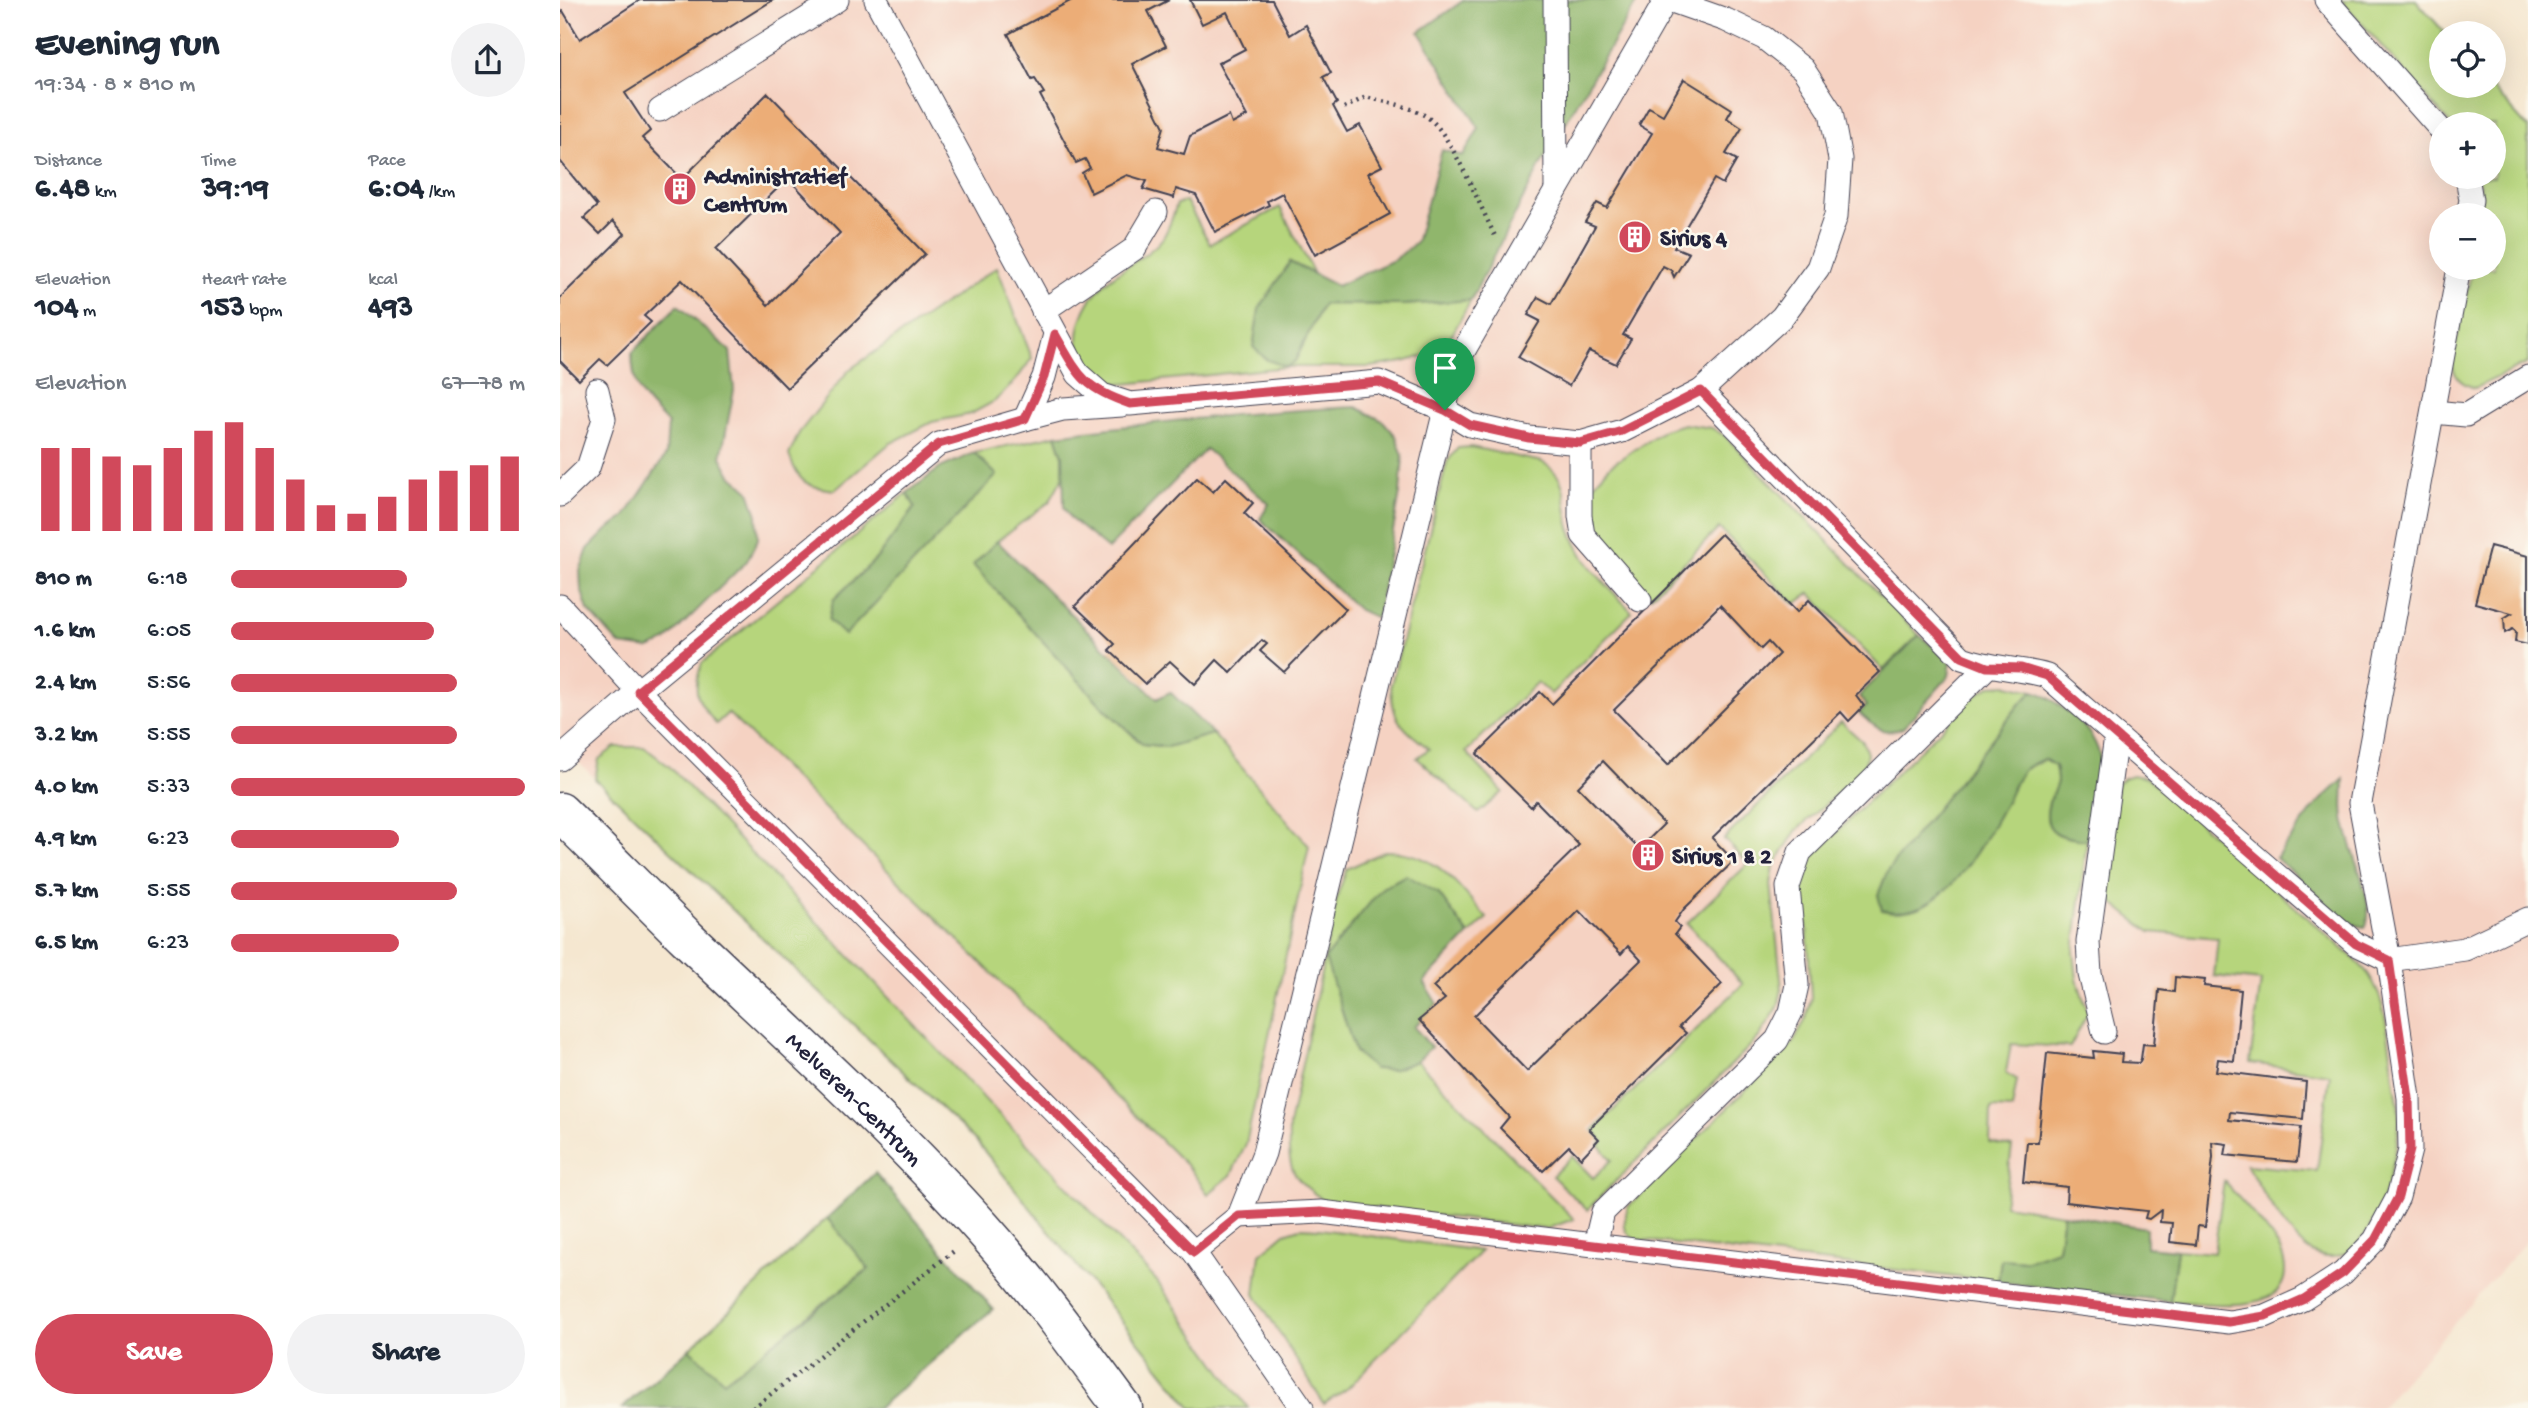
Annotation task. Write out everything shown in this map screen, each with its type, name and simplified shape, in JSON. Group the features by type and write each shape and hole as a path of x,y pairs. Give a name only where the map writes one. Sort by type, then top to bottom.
{"main road":[{"name":"Melveren-Centrum","path":"560,812 687,937 842,1083 983,1228 1041,1298 1123,1408"}],"lane":[{"path":"660,110 837,0"},
{"path":"876,0 1078,374 1102,395 1130,404"},
{"path":"1555,0 1556,191"},
{"path":"560,759 638,691 939,444 1063,410 1379,382 1445,410 1470,425 1529,438 1580,443 1622,431 1701,391 1782,317 1818,268 1836,216 1840,159 1831,112 1804,69 1764,38 1726,20 1668,0 1452,370 1445,410 1264,1153 1239,1216 1194,1252"},
{"path":"2326,0 2429,116"},
{"path":"1043,311 1134,249 1156,212"},
{"path":"1239,1216 1321,1212 2229,1322 2265,1316 2304,1299 2343,1273 2375,1240 2398,1197 2410,1150 2409,1098 2389,960 2360,803 2457,280"},
{"path":"1025,419 1044,377 1055,334"},
{"path":"2433,412 2466,415 2528,377"},
{"path":"560,495 589,468 604,419 597,390"},
{"path":"1701,391 1962,657 1987,667 2021,668 2047,676 2356,944 2389,960 2465,949 2528,919"},
{"path":"1580,443 1580,516 1583,535 1640,600"},
{"path":"560,606 638,691 1194,1252 1302,1408"},
{"path":"1595,1245 1603,1212 1777,1040 1791,1012 1797,985 1788,887 1800,852 1987,667"},
{"path":"2104,1032 2090,974 2088,942 2116,736"}],"path":[{"path":"1344,108 1366,97 1410,110 1431,120 1444,135 1511,268"},
{"path":"753,1408 983,1228"}],"shaded area":[{"path":"560,0 2416,0 2434,21 2429,21 2429,98 2502,98 2528,128 2528,1239 2380,1408 1192,1408 977,1142 560,745"}],"green space":[{"path":"1464,0 1638,0 1540,166 1471,300 1404,305 1323,304 1295,361 1287,367 1267,360 1253,347 1259,309 1290,262 1337,286 1394,260 1416,243 1442,150 1463,156 1479,128 1419,32"},
{"path":"2341,0 2416,0 2434,21 2429,21 2429,98 2502,98 2528,128 2528,363 2475,388 2459,379 2452,363 2469,280 2506,280 2506,203 2481,203 2480,189 2506,189 2506,112 2439,112"},
{"path":"1186,201 1210,244 1280,207 1314,274 1290,262 1295,361 1323,304 1404,305 1471,300 1453,333 1437,352 1403,362 1370,367 1286,367 1124,384 1105,380 1089,369 1079,348 1079,329 1086,309 1096,292 1110,279 1156,246 1167,231 1177,204"},
{"path":"997,267 1032,358 1016,380 995,401 971,414 932,422 889,444 835,490 810,485 800,478 789,455 799,433 849,370"},
{"path":"678,305 730,351 734,390 721,457 731,475 749,491 757,515 758,539 747,561 666,641 649,649 620,645 588,610 581,589 580,571 588,549 624,518 666,455 668,424 641,393 634,377 632,353"},
{"path":"1356,407 1383,421 1396,436 1403,456 1400,493 1377,618 1359,610 1260,519 1269,504 1206,449 1108,549 1071,519 1064,507 1063,456 1056,435 1281,411"},
{"path":"1684,424 1712,428 1725,436 1919,635 1883,670 1810,593 1795,604 1719,528 1651,596 1596,541 1591,527 1589,497 1594,484 1611,465 1664,430"},
{"path":"1056,435 1063,456 1063,477 1049,502 997,541 974,565 1101,705 1142,744 1167,747 1213,734 1309,846 1246,1144 1231,1175 1208,1194 1190,1169 728,713 716,724 698,696 697,682 702,663 907,493 916,507 876,559 833,600 996,475 974,453"},
{"path":"1471,447 1542,462 1551,468 1561,482 1570,528 1582,554 1598,576 1632,612 1551,694 1537,682 1466,752 1503,792 1478,813 1417,758 1429,749 1400,723 1394,708 1391,685 1447,462 1458,448"},
{"path":"974,453 997,475 845,635 829,620 833,600 876,559 915,507 907,493 940,468"},
{"path":"997,541 1157,699 1170,692 1213,734 1167,747 1143,744 1101,705 973,565"},
{"path":"1919,635 1951,662 1949,676 1903,728 1884,730 1859,713 1866,706 1859,696"},
{"path":"2008,685 2033,691 1888,870 1878,895 2023,770 2044,759 2055,766 2057,782 2049,803 2048,822 2051,828 2062,836 2087,840 2074,952 2077,979 2088,1013 2070,1047 2011,1044 2006,1072 2017,1080 2012,1109 1991,1108 1990,1143 2012,1147 2004,1205 2063,1214 2058,1250 2025,1261 2001,1259 1998,1282 1634,1239 1627,1232 1625,1225 1628,1207 1793,1043 1806,1019 1811,998 1807,925 1801,892 1803,875 1813,855 1977,694 1990,686"},
{"path":"2033,691 2049,698 2071,714 2095,743 2101,772 2087,840 2062,836 2051,828 2047,813 2057,776 2055,766 2044,759 2022,772 1972,859 1958,878 1941,894 1924,906 1904,911 1882,910 1878,895 1888,870"},
{"path":"1841,722 1863,742 1867,754 1862,771 1796,831 1774,866 1771,884 1782,989 1778,1007 1759,1037 1587,1210 1552,1176 1572,1156 1593,1178 1612,1160 1599,1145 1603,1141 1593,1130 1743,984 1687,923 1748,864 1724,839"},
{"path":"615,747 644,747 670,767 1156,1280 1248,1408 1192,1408 977,1142 595,779 599,759"},
{"path":"2132,775 2148,778 2351,956 2367,972 2375,986 2389,1039 2399,1110 2397,1137 2387,1186 2378,1211 2366,1233 2352,1249 2334,1257 2314,1253 2295,1238 2246,1165 2317,1171 2330,1074 2250,1063 2261,981 2214,976 2218,938 2150,932 2102,895 2117,784"},
{"path":"2344,779 2346,828 2368,905 2365,927 2343,919 2276,858 2317,804"},
{"path":"1385,851 1419,857 1432,863 1454,881 1487,918 1469,935 1438,893 1340,1002 1355,1052 1392,1070 1417,1061 1574,1219 1546,1229 1326,1202 1304,1185 1293,1171 1289,1153 1289,1126 1338,893 1347,869"},
{"path":"1406,875 1438,893 1469,935 1424,982 1437,1004 1414,1027 1431,1047 1417,1061 1392,1070 1374,1069 1355,1052 1325,958 1382,888"},
{"path":"875,1173 993,1309 878,1408 622,1408 689,1349 724,1381 869,1269 827,1218"},
{"path":"2224,1181 2278,1247 2285,1265 2284,1279 2278,1291 2251,1302 2216,1304 2170,1301 2177,1250 2214,1253"},
{"path":"2063,1214 2146,1228 2146,1247 2177,1250 2170,1301 1998,1282 2001,1259 2025,1261 2058,1250"},
{"path":"827,1218 869,1268 723,1382 689,1349"},
{"path":"1300,1228 1481,1251 1348,1388 1324,1404 1255,1294 1260,1254 1285,1233"}],"building":[{"name":"Administratief Centrum","path":"640,0 773,0 625,93 650,131 642,138 682,179 768,93 925,254 787,388 682,280 644,316 651,322 607,365 600,359 579,380 560,361 560,298 625,234 613,221 600,234 584,218 597,206 560,161 560,15 563,11 580,39","holes":["788,178 840,233 768,305 716,249"]},
{"path":"1072,0 1169,0 1148,11 1166,46 1132,64 1164,127 1158,147 1184,154 1190,136 1229,116 1232,124 1247,116 1218,63 1245,49 1227,12 1202,24 1190,0 1272,0 1290,35 1306,25 1331,73 1323,77 1337,103 1333,106 1347,132 1360,125 1382,166 1368,173 1390,214 1315,255 1282,193 1267,201 1269,205 1215,232 1196,195 1176,189 1174,198 1143,189 1147,181 1127,175 1091,193 1082,173 1090,168 1085,159 1076,163 1040,95 1044,93 1035,79 1032,80 1008,34"},
{"name":"Sirius 4","path":"1684,79 1732,109 1727,118 1742,128 1726,154 1737,160 1723,184 1714,179 1674,247 1689,253 1674,277 1671,270 1663,266 1623,335 1631,339 1616,364 1589,351 1569,386 1518,357 1540,321 1528,315 1538,297 1551,304 1595,226 1585,222 1597,203 1607,208 1652,133 1639,125 1649,107 1663,115"},
{"path":"1197,478 1213,492 1226,478 1253,503 1244,513 1346,609 1284,672 1260,651 1267,644 1262,640 1231,673 1217,660 1195,684 1170,661 1145,684 1109,650 1115,644 1075,606"},
{"name":"Sirius 1 & 2","path":"1721,534 1797,612 1809,600 1880,672 1856,695 1864,706 1849,721 1841,712 1712,838 1734,861 1684,909 1675,922 1680,927 1675,934 1722,984 1679,1027 1686,1033 1589,1129 1599,1139 1581,1158 1569,1146 1543,1171 1500,1128 1509,1117 1419,1020 1445,999 1433,987 1579,845 1536,801 1531,807 1477,754 1540,692 1552,704","holes":["1720,605 1761,649 1768,642 1779,654 1668,765 1614,710","1603,761 1664,824 1639,849 1578,787","1579,911 1621,954 1628,946 1641,960 1527,1071 1474,1016"]},
{"path":"2490,546 2528,556 2528,645 2515,642 2516,632 2513,629 2505,633 2504,618 2512,613 2475,603"},
{"path":"2175,977 2205,980 2204,986 2241,990 2234,1061 2218,1059 2216,1071 2306,1082 2303,1119 2230,1112 2229,1120 2301,1127 2297,1162 2225,1155 2227,1144 2212,1142 2213,1157 2205,1227 2198,1226 2196,1245 2170,1242 2172,1223 2160,1222 2161,1210 2149,1219 2145,1218 2147,1211 2066,1202 2067,1187 2023,1182 2027,1142 2038,1142 2047,1053 2094,1058 2093,1051 2122,1054 2121,1062 2139,1063 2143,1044 2154,1045 2159,990 2174,992"}],"place":[{"name":"Administratief Centrum","path":"680,189"},
{"name":"Sirius 4","path":"1635,237"},
{"name":"Sirius 1 & 2","path":"1648,855"}],"route":[{"path":"1055,334 1078,374 1102,395 1130,404 1379,382 1445,410 1470,425 1529,438 1580,443 1622,431 1701,391 1962,657 1987,667 2021,668 2047,676 2356,944 2389,960 2409,1098 2410,1150 2398,1197 2375,1240 2343,1273 2304,1299 2265,1316 2229,1322 1321,1212 1239,1216 1194,1252 638,691 939,444 1025,419 1044,377 1055,334"}]}
